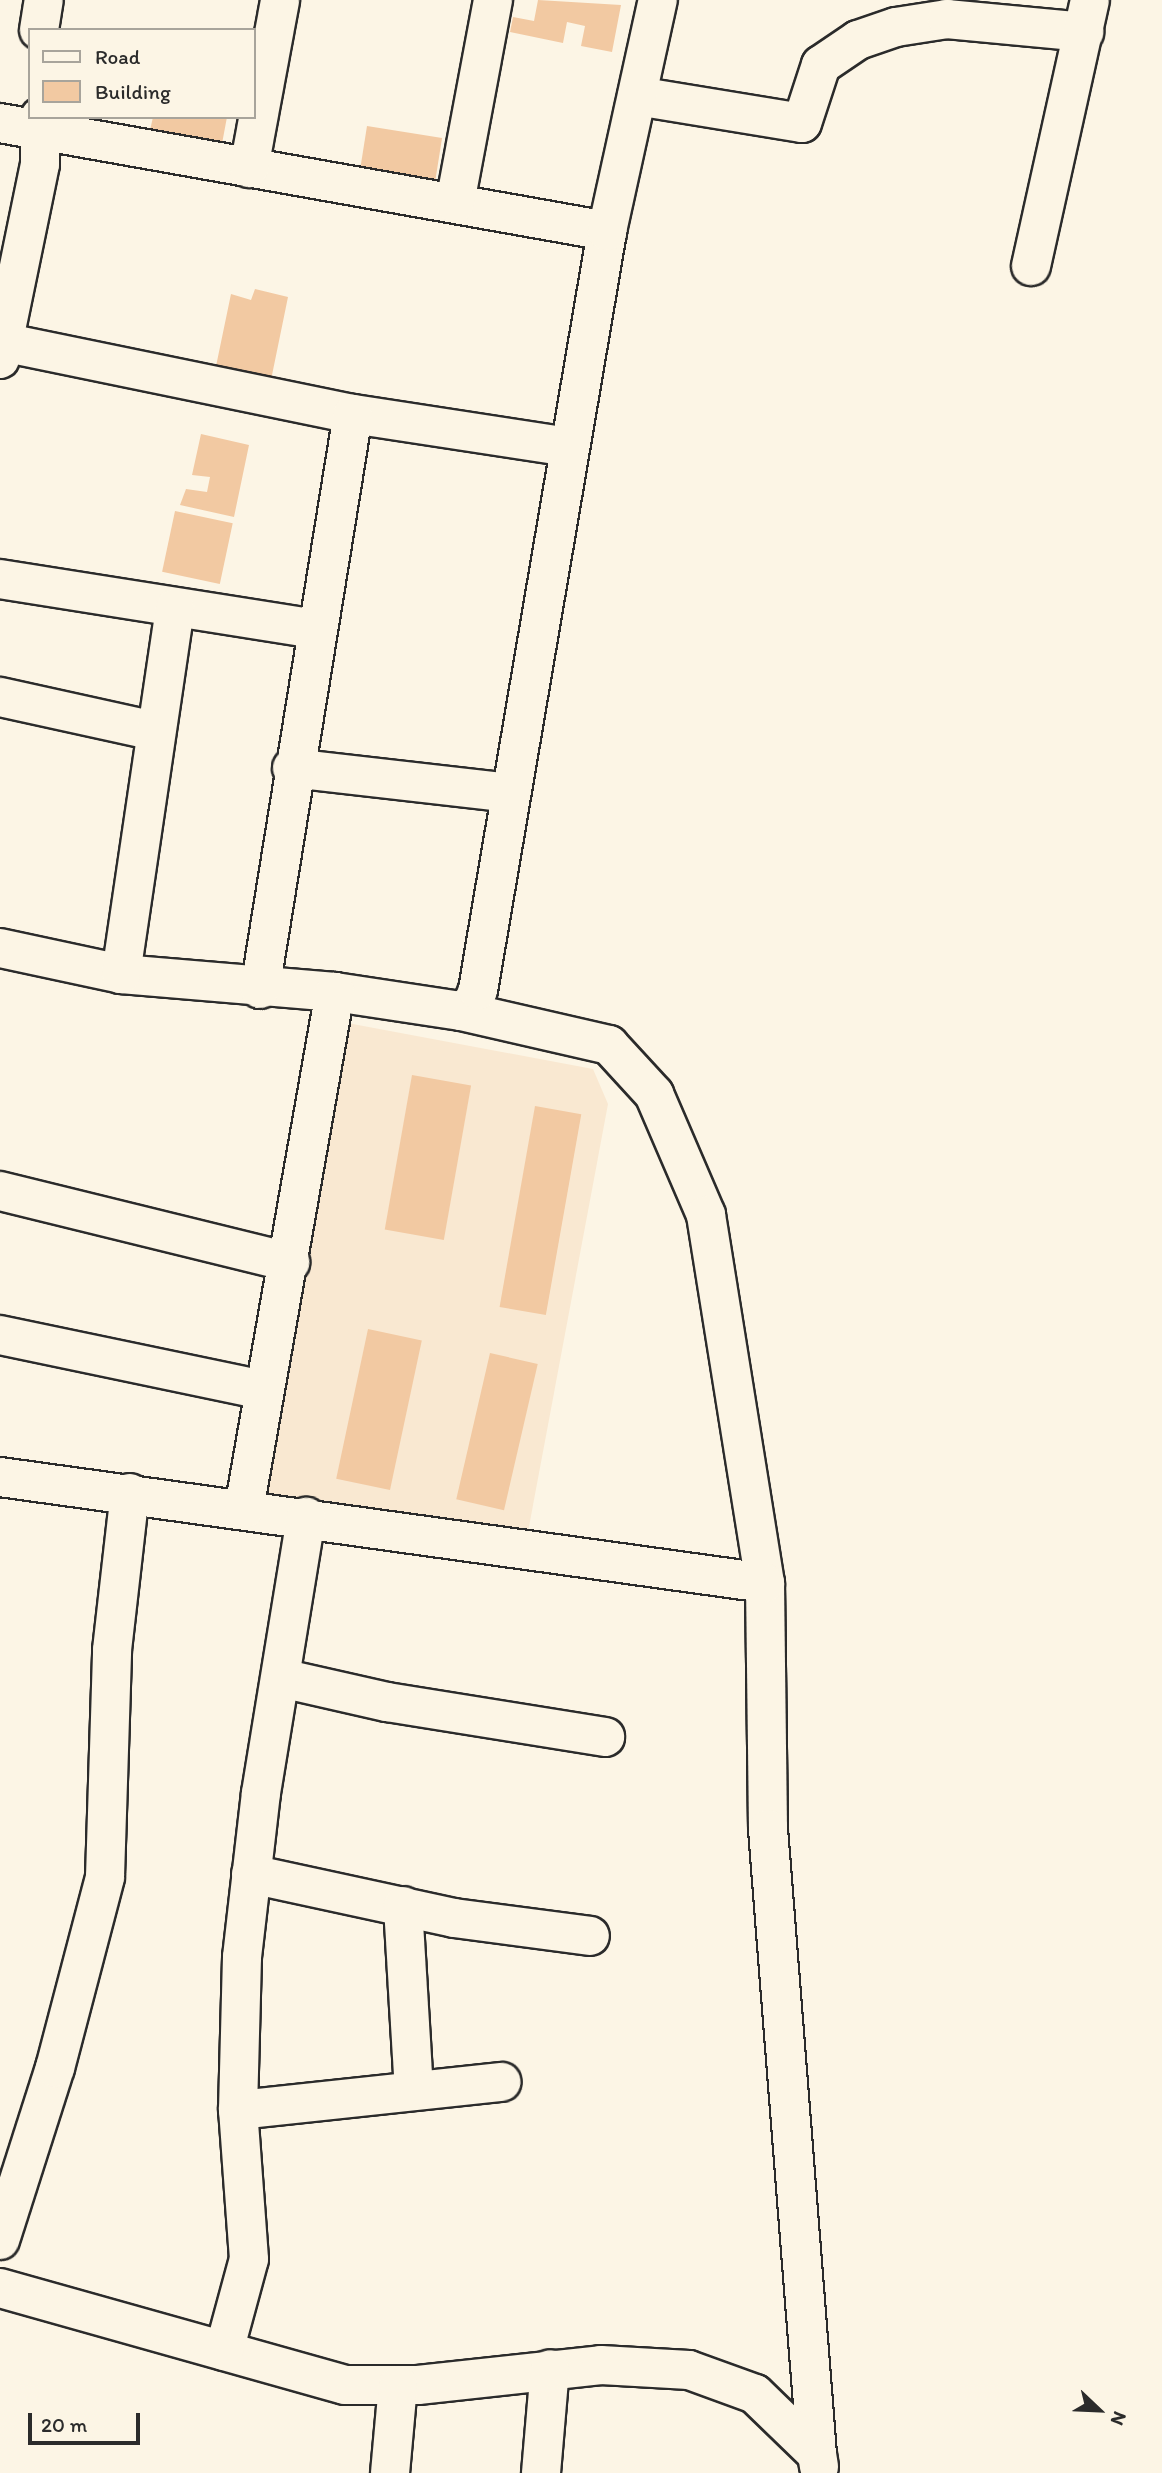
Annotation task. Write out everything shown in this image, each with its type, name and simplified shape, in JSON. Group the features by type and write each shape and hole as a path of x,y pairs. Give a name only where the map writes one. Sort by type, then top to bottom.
{"street":[{"path":"39,28 44,0"},
{"path":"249,168 280,0"},
{"path":"455,203 493,0"},
{"path":"461,1011 477,997 607,231 658,0"},
{"path":"637,96 802,123 821,65 858,40 896,27 947,19 1087,16 1031,266"},
{"path":"0,123 41,124 249,168 607,231"},
{"path":"41,124 40,164 1,351 354,414 569,447"},
{"path":"260,989 292,768 354,414"},
{"path":"0,579 315,629"},
{"path":"121,974 154,731 175,608"},
{"path":"0,697 154,731"},
{"path":"292,768 511,793"},
{"path":"0,948 121,974 260,989 335,992 461,1011 609,1045 654,1094 706,1215 765,1583 768,1829 819,2463"},
{"path":"244,1509 264,1390 290,1262 335,992"},
{"path":"0,1191 290,1262"},
{"path":"0,1335 264,1390"},
{"path":"0,1477 306,1517 765,1583"},
{"path":"0,2240 55,2068 105,1877 112,1650 130,1493"},
{"path":"224,2351 249,2259 238,2110 242,1957 251,1874 306,1517"},
{"path":"281,1678 387,1702 606,1737"},
{"path":"251,1874 403,1906 590,1936"},
{"path":"403,1906 414,2090"},
{"path":"238,2110 502,2082"},
{"path":"0,2288 345,2385 398,2385 550,2369 689,2370 754,2394 819,2463"},
{"path":"541,2473 550,2369"},
{"path":"390,2473 398,2385"}],"shaded area":[{"path":"342,1022 593,1069 608,1104 525,1548 277,1501 258,1483"}],"building":[{"path":"538,0 621,5 612,52 581,46 585,26 567,22 563,43 510,32 513,17 534,21"},
{"path":"153,119 227,119 221,149 149,135"},
{"path":"367,126 442,138 435,184 360,172"},
{"path":"255,289 288,297 271,380 215,371 231,294 251,300"},
{"path":"201,434 249,445 234,517 180,505 186,489 207,492 210,477 192,475"},
{"path":"175,511 233,523 220,584 162,572"},
{"path":"412,1075 471,1085 444,1240 385,1230"},
{"path":"535,1106 581,1114 546,1315 500,1307"},
{"path":"368,1329 422,1340 390,1490 336,1479"},
{"path":"490,1353 538,1364 504,1510 456,1499"}]}
